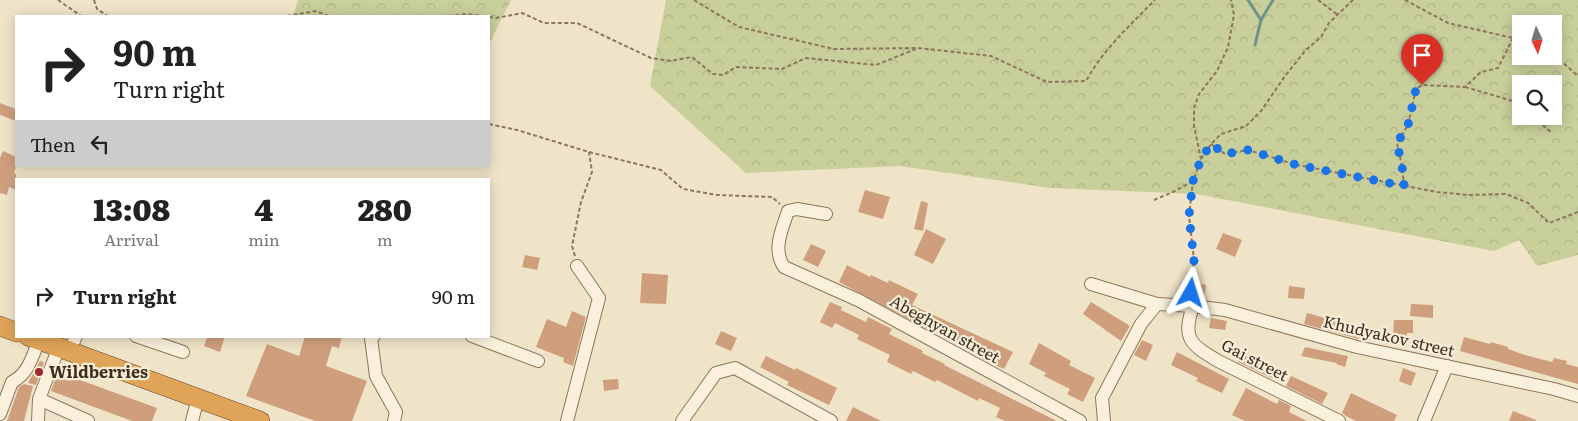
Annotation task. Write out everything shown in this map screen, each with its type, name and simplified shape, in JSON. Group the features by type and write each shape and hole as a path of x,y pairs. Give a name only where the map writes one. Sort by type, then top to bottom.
{"highway":[{"path":"0,326 15,332"},
{"path":"34,338 68,345 260,421"}],"street":[{"path":"788,211 798,209 826,214"},
{"name":"Abeghyan street","path":"788,211 777,247 778,259 784,267 858,300 1080,421"},
{"path":"567,421 600,298 577,266"},
{"name":"Khudyakov street","path":"1090,284 1157,304 1225,310 1357,347 1554,389 1578,396"},
{"path":"1104,421 1102,398 1141,324 1157,304"},
{"name":"Gai street","path":"1193,306 1188,330 1193,344 1201,351 1339,421"},
{"path":"0,414 12,382 20,378 28,369 34,338"},
{"path":"142,338 182,352"},
{"path":"372,338 376,376 396,412 394,421"},
{"path":"477,338 538,361"},
{"path":"38,421 39,399 68,345"},
{"path":"1424,421 1447,366"},
{"path":"682,421 716,373 735,368 831,421"},
{"path":"192,421 198,398"},
{"path":"39,399 88,421"}],"path":[{"path":"58,0 80,15"},
{"path":"94,0 97,9 106,15"},
{"path":"694,0 739,27 834,49 918,48 991,56 1048,82 1086,81 1093,69 1119,37 1155,0"},
{"path":"1201,159 1194,126 1194,108 1200,94 1217,71 1228,47 1234,15 1232,0"},
{"path":"1318,0 1338,15"},
{"path":"1193,306 1191,293 1194,260 1189,216 1193,181 1201,159 1211,144 1222,134 1246,126 1256,116 1305,51 1321,37 1329,23 1353,0"},
{"path":"1405,0 1448,23 1512,38"},
{"path":"293,15 316,11 326,15"},
{"path":"490,17 496,18 522,13 544,23 577,23 651,58 670,61 692,57 713,74 723,74 736,67 782,69 806,58 876,65 918,48"},
{"path":"458,15 476,15"},
{"path":"1465,87 1481,72 1498,68 1512,40"},
{"path":"1562,62 1578,76"},
{"path":"1404,186 1397,143 1408,125 1416,89 1422,85 1465,87 1512,100"},
{"path":"490,124 661,170 683,189 717,195 772,197 788,211"},
{"path":"1543,125 1552,133"},
{"path":"1211,144 1225,154 1248,150 1297,165 1437,192 1468,195 1506,194 1528,203 1549,223 1578,212"},
{"path":"577,266 572,246 581,202 592,172 589,152"},
{"path":"1154,200 1193,181"}],"green space":[{"path":"298,0 511,0 490,42 490,15 293,15"},
{"path":"666,0 1578,0 1578,255 1537,266 1519,240 1494,251 1196,194 1050,188 900,166 746,173 650,86"}],"building":[{"path":"0,103 15,109 15,121 0,115"},
{"path":"3,151 15,157 15,190 9,187 7,195 0,193 0,158"},
{"path":"865,190 890,197 883,219 858,212"},
{"path":"921,201 928,203 923,231 914,229"},
{"path":"926,229 946,239 933,264 914,255"},
{"path":"1223,233 1242,240 1235,257 1216,249"},
{"path":"811,244 826,251 818,267 803,260"},
{"path":"525,255 540,258 537,270 522,267"},
{"path":"847,265 870,277 871,275 888,283 889,280 918,294 912,305 1013,352 1004,369 982,359 984,356 930,328 929,330 839,282"},
{"path":"642,273 668,275 666,304 640,303"},
{"path":"1197,283 1206,285 1204,298 1195,296"},
{"path":"1289,286 1305,288 1304,299 1288,298"},
{"path":"830,302 842,307 841,310 866,322 868,317 892,329 889,334 923,351 922,353 1057,421 1005,421 996,417 1000,408 979,398 978,401 937,380 935,382 913,371 911,374 887,362 890,355 857,339 859,335 835,323 832,328 820,322"},
{"path":"1091,302 1130,326 1121,341 1083,314"},
{"path":"1411,304 1433,305 1433,318 1410,316"},
{"path":"572,311 586,317 573,366 563,362 564,358 536,347 547,319 566,327"},
{"path":"1307,313 1362,328 1359,339 1304,324"},
{"path":"1211,318 1227,321 1225,330 1209,328"},
{"path":"1394,320 1413,320 1413,333 1407,333 1407,337 1393,336"},
{"path":"721,331 737,338 731,351 715,344"},
{"path":"1464,337 1490,344 1491,342 1525,355 1552,362 1554,358 1567,361 1566,364 1578,367 1578,384 1460,351"},
{"path":"207,338 224,338 220,352 204,346"},
{"path":"304,338 342,338 339,348 332,346 326,366 367,381 352,421 315,421 246,396 267,344 299,356"},
{"path":"1142,340 1153,345 1146,361 1134,355"},
{"path":"1039,343 1071,361 1069,365 1095,378 1083,402 1067,394 1070,389 1044,376 1046,373 1029,364"},
{"path":"1305,347 1348,356 1345,367 1337,363 1301,356"},
{"path":"1177,352 1229,379 1222,393 1196,381 1198,378 1171,365"},
{"path":"1241,354 1276,370 1271,378 1238,362"},
{"path":"766,356 837,388 829,405 787,385 789,382 760,367"},
{"path":"40,361 44,362 36,385 28,383"},
{"path":"1403,368 1416,373 1411,386 1399,381"},
{"path":"58,372 157,408 152,421 132,421 51,391"},
{"path":"1291,376 1328,393 1322,404 1286,386"},
{"path":"618,379 619,389 604,391 603,380"},
{"path":"24,384 33,386 24,421 7,421 19,387"},
{"path":"1246,388 1277,404 1279,400 1291,406 1289,412 1307,421 1245,421 1232,415"},
{"path":"1351,393 1397,415 1394,421 1356,421 1346,416 1342,413"},
{"path":"853,407 881,421 846,421"},
{"path":"1513,411 1536,420 1536,421 1509,421"}],"waterway":[{"path":"1248,0 1261,20 1255,45"},
{"path":"1261,20 1273,0"}],"place":[{"name":"Wildberries","path":"39,372"}],"route":[{"path":"1191,293 1194,260 1189,216 1193,181 1201,159 1211,144 1225,154 1248,150 1297,165 1404,186 1397,143 1408,125 1416,89 1422,85"}]}
